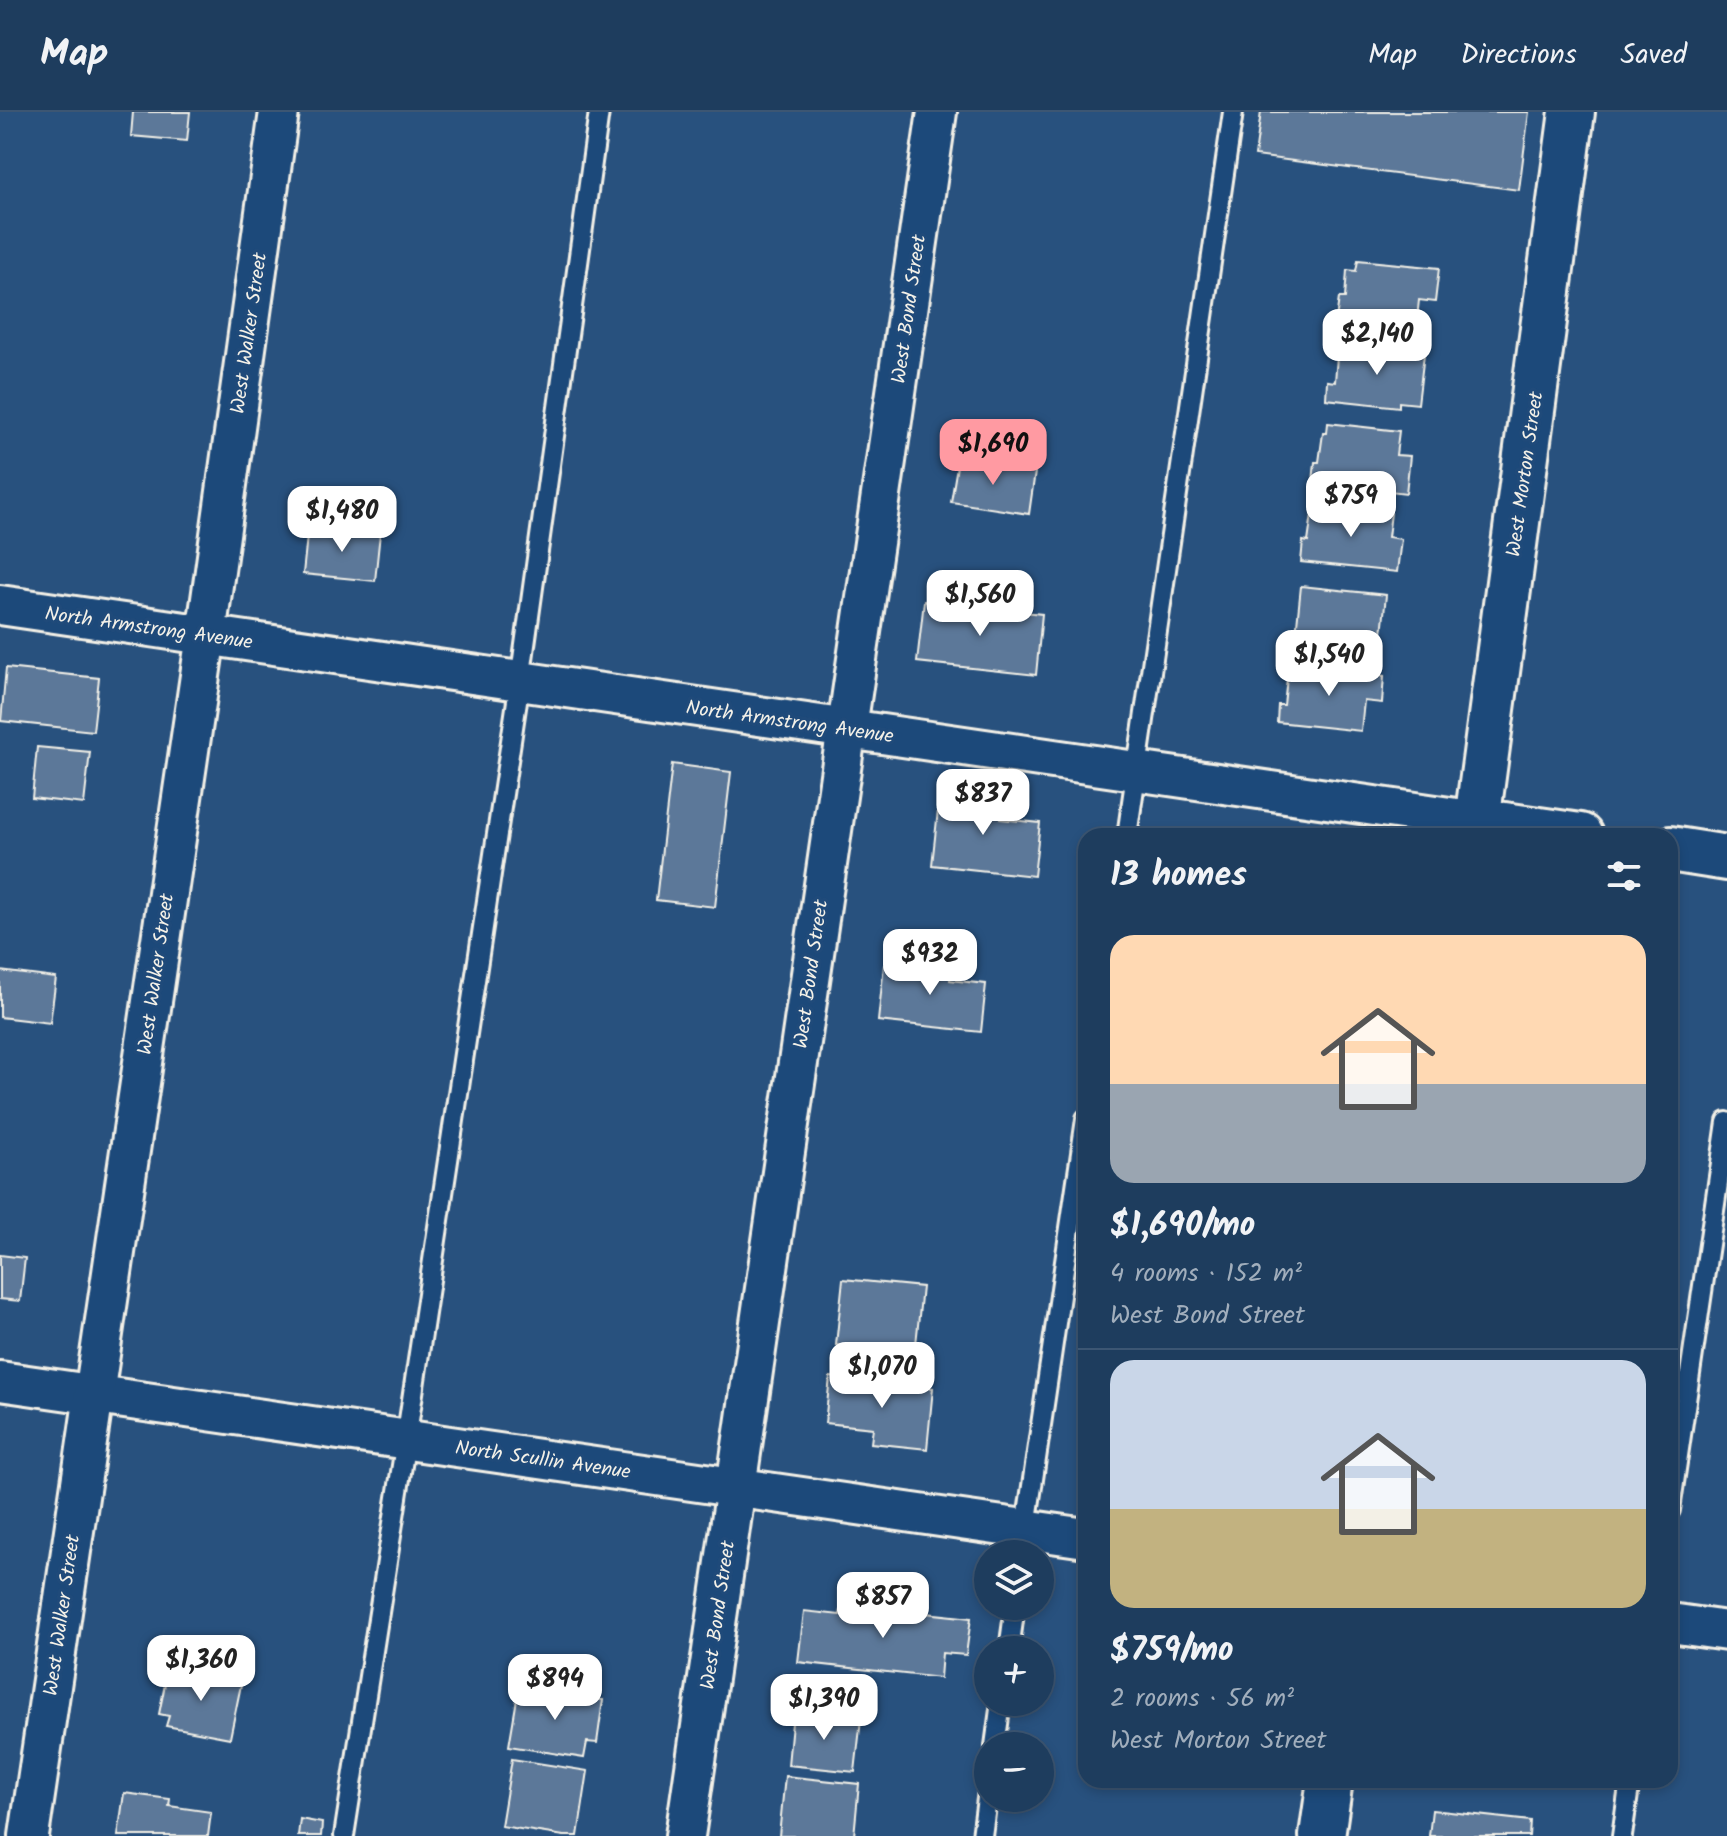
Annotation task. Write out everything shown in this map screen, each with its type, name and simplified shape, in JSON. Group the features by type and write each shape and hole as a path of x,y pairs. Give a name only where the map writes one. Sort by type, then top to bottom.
{"main road":[{"name":"West Morton Street","path":"1476,828 1572,112"},
{"path":"1678,850 1727,858"},
{"path":"1322,1836 1329,1788"}],"street":[{"name":"West Walker Street","path":"29,1836 206,635 279,112"},
{"name":"West Bond Street","path":"685,1836 937,112"},
{"name":"North Armstrong Avenue","path":"0,605 1137,771 1476,828"},
{"name":"North Scullin Avenue","path":"0,1381 735,1487 1013,1540"},
{"name":"North Scullin Avenue","path":"1054,1540 1078,1539"},
{"path":"1678,1624 1727,1631"}],"lane":[{"path":"344,1836 520,681 599,112"},
{"path":"1128,828 1233,112"},
{"path":"1678,1456 1727,1122"},
{"path":"1024,1540 1078,1174"},
{"path":"1622,1836 1629,1788"},
{"path":"982,1836 985,1812"}],"building":[{"path":"133,112 190,112 187,141 131,136"},
{"path":"1261,112 1529,112 1519,190 1255,156"},
{"path":"1358,260 1439,268 1435,302 1419,300 1416,328 1336,319 1339,298 1345,298 1347,270 1356,271"},
{"path":"1346,345 1424,354 1418,404 1399,402 1399,407 1326,399 1327,381 1335,382 1337,356 1344,357"},
{"path":"1328,423 1399,431 1396,455 1410,456 1406,493 1313,482 1315,462 1319,462 1323,433 1327,433"},
{"path":"958,460 1035,472 1029,514 951,502"},
{"path":"1318,504 1391,513 1388,537 1401,539 1397,572 1301,562 1303,541 1308,542 1312,514 1316,514"},
{"path":"308,526 380,533 375,581 303,574"},
{"path":"1301,586 1386,595 1380,653 1295,644"},
{"path":"924,601 1042,614 1036,675 917,662"},
{"path":"1295,666 1384,676 1382,703 1364,701 1361,731 1277,722 1278,705 1284,705 1287,678 1294,678"},
{"path":"6,668 99,678 93,731 1,721"},
{"path":"37,747 90,752 84,804 32,798"},
{"path":"672,764 731,772 715,907 656,900"},
{"path":"940,792 1003,799 1001,819 1040,823 1034,876 932,865"},
{"path":"907,957 952,962 950,980 986,984 981,1032 878,1021 884,965 906,967"},
{"path":"0,971 56,978 50,1023 0,1017"},
{"path":"0,1255 25,1258 20,1301 0,1299"},
{"path":"843,1279 922,1287 915,1354 836,1345"},
{"path":"830,1377 933,1388 927,1449 871,1443 873,1428 825,1423"},
{"path":"842,1604 971,1618 966,1655 942,1653 940,1678 798,1662 804,1611 840,1615"},
{"path":"177,1668 242,1680 230,1738 166,1726 169,1716 159,1714 166,1679 175,1681"},
{"path":"519,1687 603,1700 597,1743 587,1742 584,1758 509,1746"},
{"path":"793,1712 861,1719 855,1772 788,1765"},
{"path":"512,1759 588,1771 578,1836 501,1826"},
{"path":"785,1776 859,1784 854,1836 779,1836"},
{"path":"124,1793 170,1799 169,1806 211,1812 208,1836 118,1836"},
{"path":"1432,1810 1530,1821 1529,1836 1429,1836"},
{"path":"300,1819 322,1823 321,1836 298,1836"}]}
